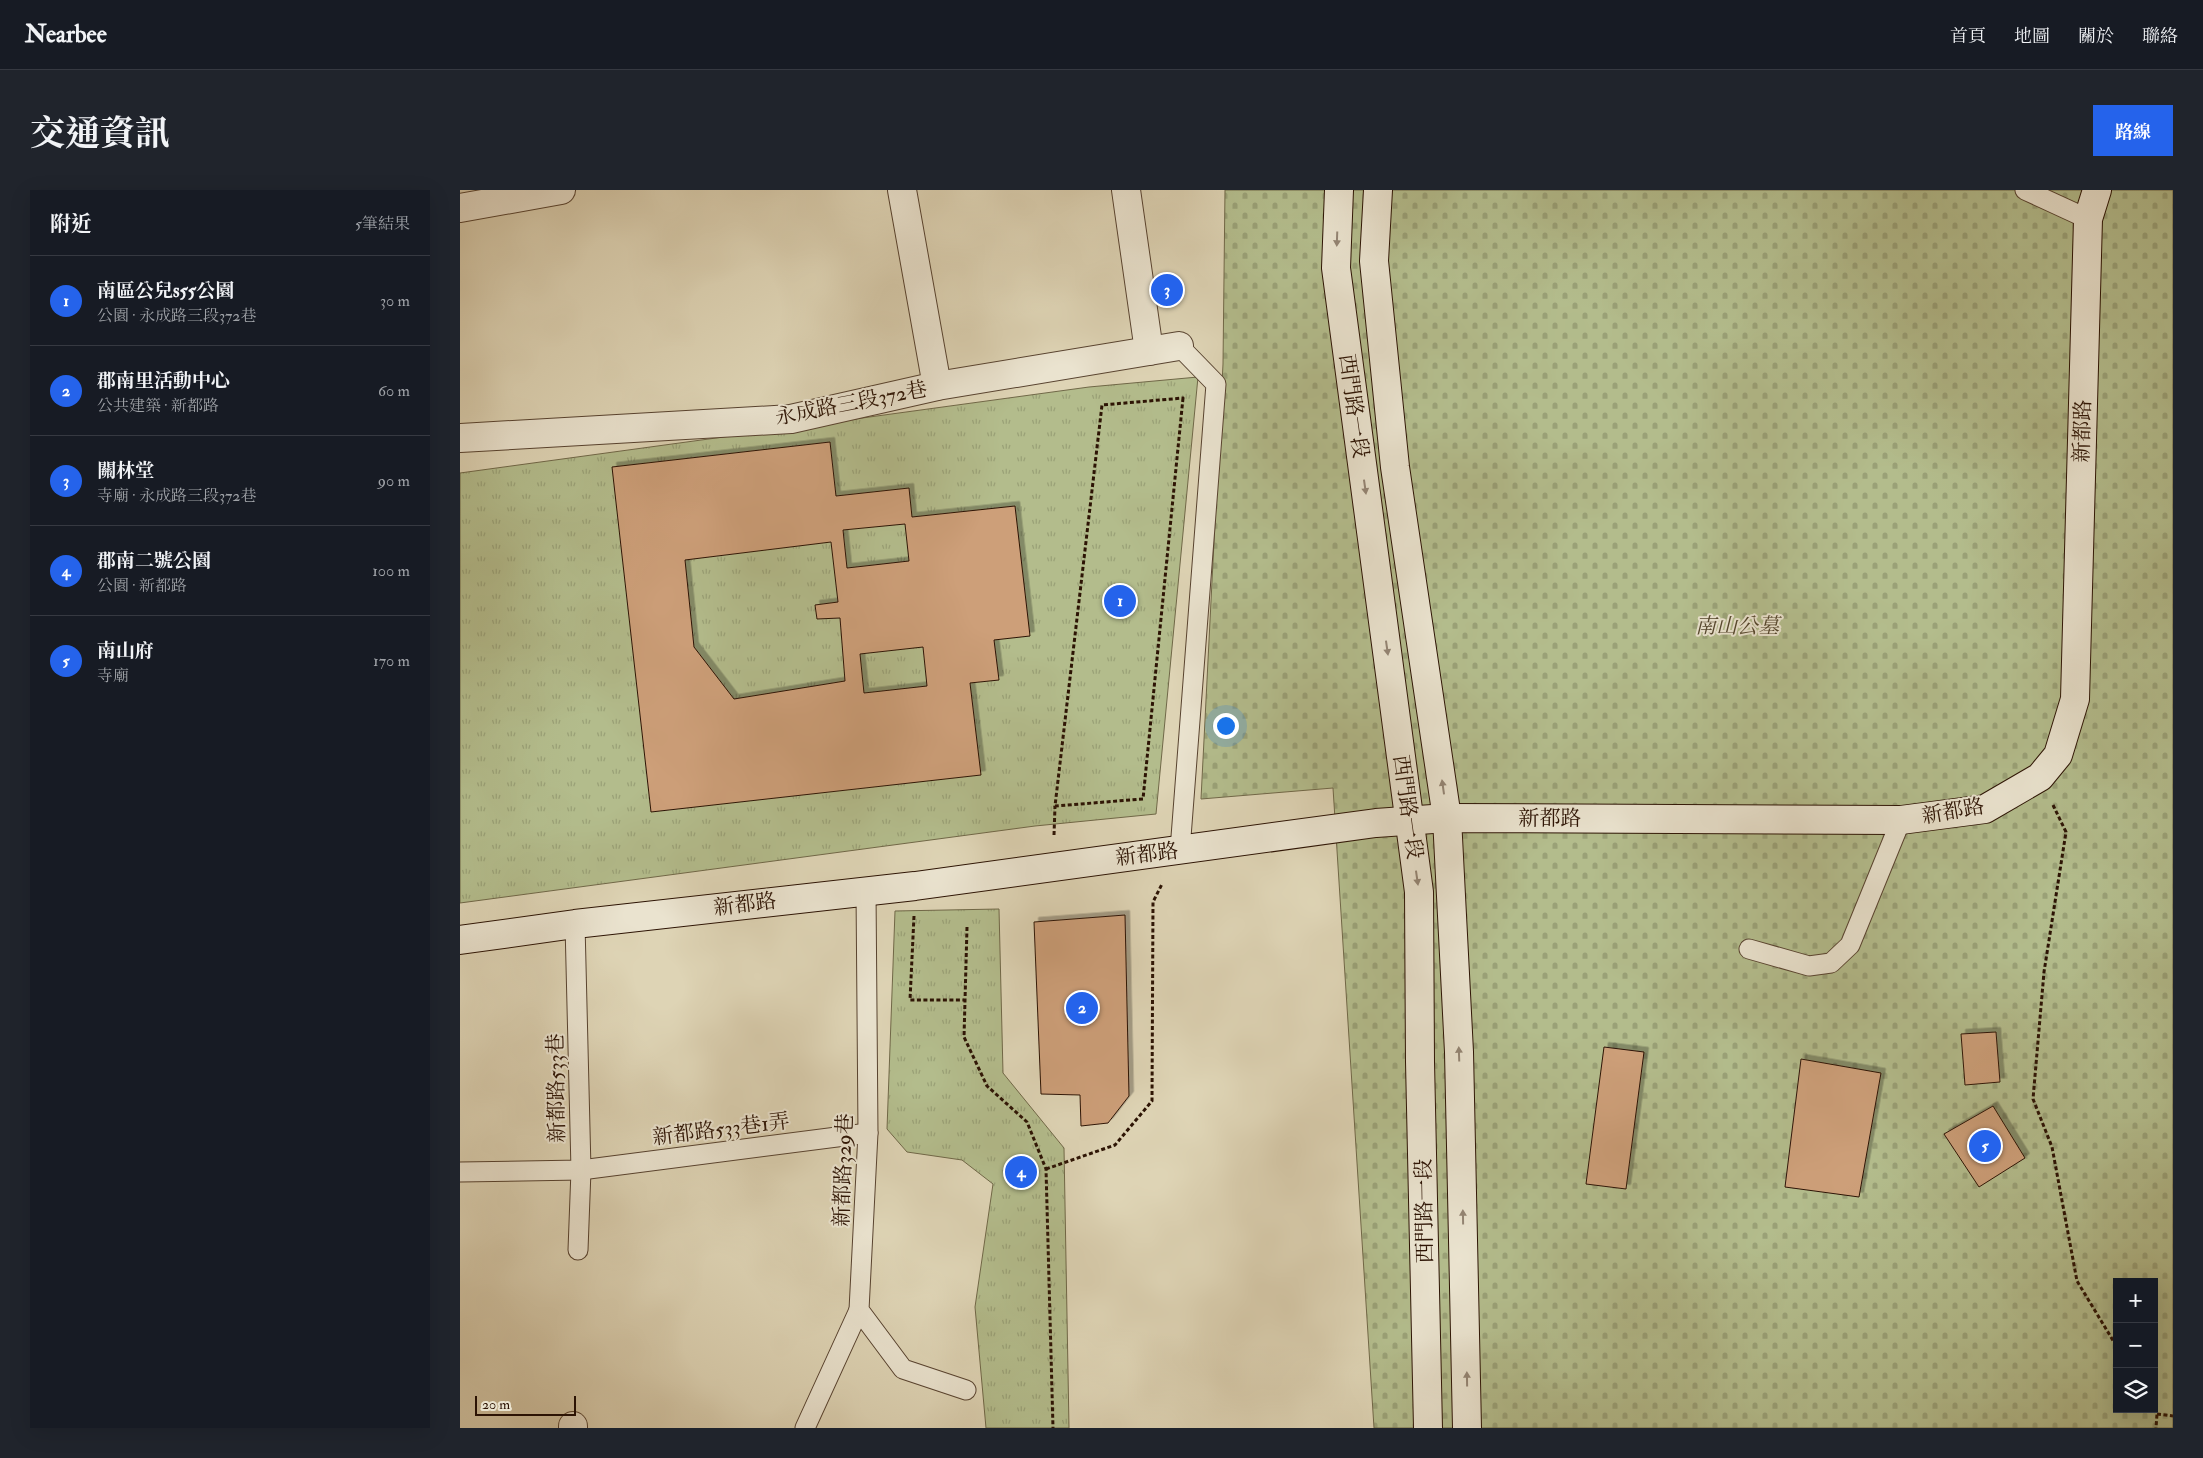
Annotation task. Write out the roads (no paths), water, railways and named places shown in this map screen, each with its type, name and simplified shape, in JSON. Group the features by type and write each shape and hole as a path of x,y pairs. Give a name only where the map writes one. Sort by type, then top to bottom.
{"street":[{"path":"460,208 561,190"},
{"path":"902,190 937,386"},
{"path":"1126,190 1149,351"},
{"name":"西門路一段","path":"1339,190 1336,268 1419,892 1428,1428"},
{"name":"西門路一段","path":"1378,190 1374,262 1395,467 1447,818 1459,1052 1467,1428"},
{"name":"新都路","path":"460,940 575,924 915,886 1409,820 1447,818 1901,820 1985,808 2040,777 2058,755 2075,699 2088,218 2097,190"},
{"name":"永成路三段372巷","path":"460,438 791,419 937,386 1179,346"}],"lane":[{"path":"2025,190 2088,218"},
{"path":"1179,346 1216,384 1180,850"},
{"path":"1749,948 1809,966 1831,963 1850,945 1901,820"},
{"name":"新都路329巷","path":"859,1310 868,1133 866,890"},
{"name":"新都路533巷","path":"575,924 581,1170 578,1250"},
{"name":"新都路533巷1弄","path":"460,1172 581,1170 868,1133"},
{"path":"805,1428 859,1310 903,1369 966,1390"}],"place":[{"name":"關林堂","path":"1167,290"},
{"name":"南區公兒s55公園","path":"1120,601"},
{"name":"郡南里活動中心","path":"1082,1008"},
{"name":"南山府","path":"1985,1146"},
{"name":"郡南二號公園","path":"1021,1172"}],"park label":[{"name":"南山公墓","path":"1737,626"}]}
